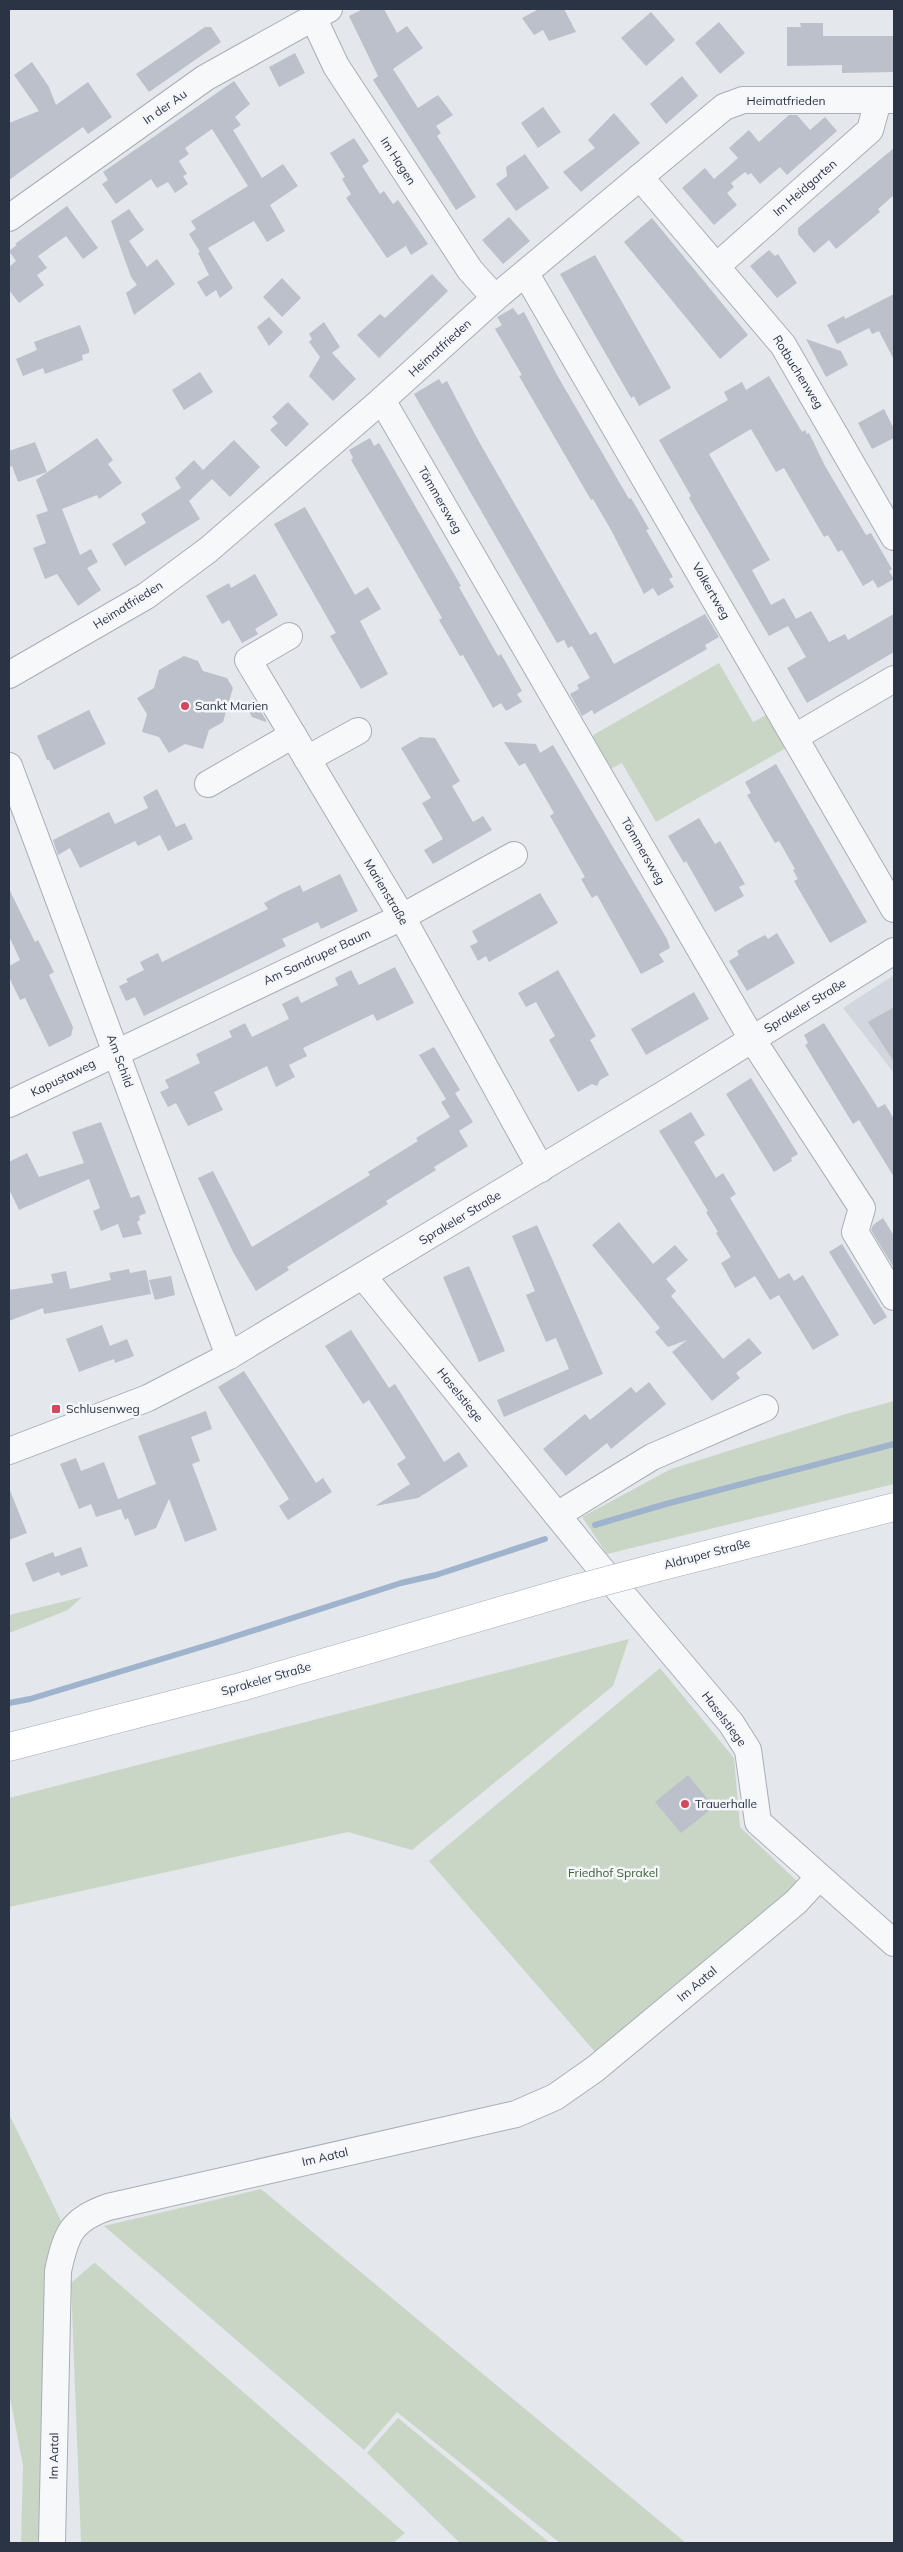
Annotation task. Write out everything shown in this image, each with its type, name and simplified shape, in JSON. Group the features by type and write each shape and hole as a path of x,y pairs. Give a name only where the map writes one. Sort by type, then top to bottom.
{"main road":[{"name":"Aldruper Straße","path":"521,1605 579,1588 894,1507"},
{"name":"Sprakeler Straße","path":"9,1747 158,1710 521,1605"}],"street":[{"name":"In der Au","path":"9,218 205,78 321,13"},
{"name":"Im Hagen","path":"321,13 336,66 470,270 495,298"},
{"name":"Heimatfrieden","path":"9,675 146,596 208,550 382,400 495,298 724,107 743,100 886,101"},
{"name":"Im Heidgarten","path":"717,266 870,130 886,101"},
{"name":"Rotbuchenweg","path":"640,177 783,345 894,537"},
{"name":"Volkertweg","path":"526,274 894,909"},
{"name":"Tömmersweg","path":"382,400 752,1039 862,1208 855,1232 894,1297"},
{"name":"Marienstraße","path":"289,636 248,660 402,917 541,1169"},
{"path":"796,737 894,679"},
{"path":"307,759 358,731"},
{"path":"208,784 293,735"},
{"name":"Am Schild","path":"9,766 17,814 117,1052 229,1356"},
{"name":"Am Sandruper Baum","path":"117,1052 402,917 514,855"},
{"name":"Sprakeler Straße","path":"9,1451 148,1398 229,1356 541,1169 894,951"},
{"name":"Kapustaweg","path":"9,1104 117,1052"},
{"name":"Haselstiege","path":"363,1276 731,1723 748,1750 758,1822 894,1943"},
{"path":"557,1514 652,1457 765,1408"},
{"name":"Im Aatal","path":"52,2543 58,2271 62,2254 75,2224 88,2214 108,2207 516,2114 555,2097 595,2069 781,1914 819,1877"}],"shaded area":[{"path":"894,975 894,1073 843,1008"}],"green space":[{"path":"719,663 753,722 766,715 786,748 656,822 622,763 609,770 592,738 595,734"},
{"path":"894,1401 894,1484 607,1554 582,1517 671,1469 846,1414"},
{"path":"82,1597 68,1610 9,1633 9,1615"},
{"path":"629,1639 613,1686 412,1850 348,1832 9,1907 9,1798"},
{"name":"Friedhof Sprakel","path":"660,1668 734,1758 740,1827 799,1883 596,2053 429,1861"},
{"path":"9,2114 63,2225 65,2543 21,2543 23,2466 9,2392"},
{"path":"261,2189 686,2543 560,2543 397,2412 364,2450 104,2226"},
{"path":"94,2263 405,2533 393,2543 81,2543 71,2283"},
{"path":"398,2418 550,2543 460,2543 367,2453"}],"building":[{"path":"363,9 384,9 397,33 407,26 423,48 393,69 418,108 438,95 453,115 436,126 441,133 437,136 476,197 456,210 373,80 378,76 349,16"},
{"path":"539,9 564,9 576,32 549,41 543,30 534,35 522,18"},
{"path":"651,12 675,40 646,66 621,38"},
{"path":"719,22 745,53 720,74 695,43"},
{"path":"800,23 823,23 823,36 894,36 894,72 842,73 842,65 787,66 787,27 801,27"},
{"path":"205,27 211,27 221,42 149,92 136,74"},
{"path":"295,53 305,73 279,87 269,67"},
{"path":"32,62 49,87 56,105 88,82 112,117 88,134 83,127 9,180 9,123 39,111 14,75"},
{"path":"682,76 698,96 666,124 650,104"},
{"path":"234,81 250,104 235,117 241,125 233,130 262,178 283,164 298,186 270,205 285,231 267,242 254,221 208,248 233,288 220,298 216,290 206,297 197,282 209,275 198,253 200,252 189,234 196,229 191,221 248,186 212,129 185,148 189,154 179,161 187,174 183,176 188,184 175,193 168,182 157,188 151,179 116,204 102,184 108,180 103,172"},
{"path":"543,107 561,132 538,148 521,123"},
{"path":"614,113 640,143 581,192 563,172 595,148 588,140"},
{"path":"789,115 797,115 810,130 825,117 837,131 787,175 780,167 760,184 751,173 748,175 745,172 731,183 734,187 727,193 737,205 714,225 682,188 705,168 714,179 738,158 729,148 749,130 759,142"},
{"path":"354,138 369,161 362,166 380,194 384,191 393,204 398,200 428,244 411,255 406,246 387,258 346,198 351,194 342,179 345,177 330,153"},
{"path":"894,148 894,195 878,209 880,212 836,249 829,240 814,253 798,234 798,228"},
{"path":"525,154 549,188 516,211 496,184 507,176 506,167"},
{"path":"67,206 98,248 83,259 66,236 38,256 47,268 37,275 44,285 19,303 9,290 9,267 16,261 9,251 17,245 15,244"},
{"path":"129,209 144,230 129,241 147,267 157,259 175,284 134,315 126,293 137,285 131,277 111,221"},
{"path":"509,217 530,241 503,264 482,240"},
{"path":"652,218 748,335 720,359 624,242"},
{"path":"769,250 775,256 778,254 797,283 777,298 750,266"},
{"path":"595,255 671,388 639,406 634,396 631,398 560,274"},
{"path":"432,274 448,291 379,358 357,335 380,314 385,318"},
{"path":"282,278 301,298 282,317 263,297"},
{"path":"894,294 894,360 879,331 872,334 869,328 837,344 827,325 844,316 845,319"},
{"path":"513,308 518,315 524,312 557,375 629,499 631,498 649,529 646,530 673,577 669,579 674,587 658,596 653,588 644,594 611,530 593,499 591,500 519,376 522,375 495,329 502,325 497,317"},
{"path":"269,317 283,332 269,346 257,327"},
{"path":"324,322 340,347 332,353 356,379 333,401 309,376 320,357 309,342 312,339 309,334"},
{"path":"80,325 89,349 89,353 82,355 83,360 45,374 43,368 23,376 16,359 37,350 34,342"},
{"path":"806,339 841,351 848,365 826,377"},
{"path":"200,372 213,392 184,410 172,390"},
{"path":"769,376 802,432 805,430 807,434 809,433 825,466 866,535 871,533 892,569 889,571 894,579 878,588 873,580 863,586 842,550 838,552 828,535 824,537 784,468 776,472 751,429 709,454 770,560 752,570 771,605 784,598 796,619 811,611 829,642 845,634 848,640 894,614 894,652 807,703 787,668 806,657 788,626 769,636 689,498 691,496 659,440 728,400 724,392 742,382 746,390"},
{"path":"439,379 442,384 447,381 478,440 590,635 596,632 614,664 705,614 719,637 705,645 707,649 594,714 592,710 582,716 570,694 579,689 577,685 590,678 572,646 568,648 564,640 557,643 414,394"},
{"path":"288,402 309,424 286,447 270,430 278,423 272,417"},
{"path":"884,409 894,429 894,438 872,449 858,423"},
{"path":"97,438 113,460 108,464 122,483 99,499 97,495 62,509 80,555 91,549 98,562 87,568 101,590 78,606 57,574 45,579 33,548 46,543 36,515 48,511 36,480"},
{"path":"370,438 374,446 379,443 461,586 459,587 498,656 501,654 522,691 517,694 522,702 506,711 501,703 493,708 463,655 460,656 439,620 442,618 351,460 353,458 349,450"},
{"path":"234,440 260,467 230,497 212,479 189,501 200,519 125,566 112,544 146,523 141,514 181,488 175,478 194,460 203,470"},
{"path":"35,442 47,472 18,482 12,466 9,467 9,451"},
{"path":"305,507 355,595 368,587 381,609 360,621 388,674 361,689 330,636 336,633 274,524"},
{"path":"255,574 278,615 255,629 258,634 242,643 229,620 222,624 206,596 229,583 231,588"},
{"name":"Sankt Marien","path":"184,656 198,661 203,671 227,678 233,688 223,722 209,730 203,749 185,744 169,753 159,737 142,732 147,714 137,698 154,688 159,670"},
{"path":"255,702 266,722 252,717 247,707"},
{"path":"89,710 106,744 54,770 49,760 47,760 37,736"},
{"path":"420,737 435,738 460,781 452,786 473,822 483,816 492,830 433,864 424,850 443,839 422,803 431,798 401,748"},
{"path":"504,742 536,744 540,753 553,745 667,939 670,948 659,954 664,962 641,974 597,895 592,898 581,879 585,877 550,816 554,813 525,763 519,766"},
{"path":"776,764 867,922 830,943 794,881 798,879 793,870 795,869 779,841 775,843 747,795 751,793 745,782"},
{"path":"157,789 176,827 185,823 193,839 168,851 160,835 138,846 135,841 80,868 70,848 58,855 53,840 109,812 115,824 148,808 143,797"},
{"path":"699,818 715,844 720,841 745,884 739,887 744,896 715,912 686,861 684,863 668,836"},
{"path":"340,874 358,911 321,929 318,922 282,939 286,946 144,1016 135,997 126,1001 119,986 128,982 126,979 144,970 140,962 158,953 162,962 268,909 264,903 281,894 300,885 303,892"},
{"path":"9,889 35,942 38,940 54,972 49,975 73,1027 71,1036 49,1047 25,998 20,1000 9,977 9,966 20,960 9,936"},
{"path":"540,893 558,923 489,962 486,956 478,961 470,946 478,942 472,931"},
{"path":"777,933 795,963 747,991 729,961 739,955 737,951 746,945 765,935 768,939"},
{"path":"395,967 414,1003 377,1021 373,1014 303,1048 307,1056 289,1065 295,1077 276,1087 267,1066 214,1092 223,1110 188,1126 176,1103 168,1107 160,1092 169,1088 165,1080 200,1063 196,1054 232,1037 229,1031 245,1023 252,1037 289,1019 282,1004 298,996 301,1003 338,985 335,978 351,970 359,985"},
{"path":"558,970 596,1036 590,1040 609,1075 600,1080 597,1086 592,1084 578,1092 549,1040 555,1036 536,1002 526,1007 518,993"},
{"path":"694,992 709,1019 646,1055 631,1029"},
{"path":"894,1007 894,1062 868,1022"},
{"path":"824,1023 878,1108 885,1104 894,1119 894,1177 859,1120 853,1124 805,1045 808,1043 804,1035"},
{"path":"434,1047 460,1090 455,1093 473,1122 459,1131 468,1146 434,1167 436,1170 386,1201 388,1204 287,1267 289,1270 256,1291 233,1252 198,1178 213,1171 252,1247 370,1175 368,1172 418,1141 416,1138 450,1117 441,1102 446,1099 419,1055"},
{"path":"751,1078 798,1154 791,1158 792,1161 774,1172 726,1094"},
{"path":"691,1112 705,1135 694,1142 716,1178 723,1173 736,1194 730,1198 779,1279 789,1273 794,1281 803,1275 839,1335 813,1350 779,1295 770,1300 755,1276 735,1288 721,1263 731,1257 716,1233 718,1232 706,1212 708,1211 659,1131"},
{"path":"101,1122 131,1198 139,1195 146,1213 139,1216 140,1220 137,1222 142,1234 123,1238 118,1224 101,1231 93,1211 100,1208 89,1179 19,1210 9,1189 9,1162 27,1153 39,1177 84,1163 72,1132"},
{"path":"883,1218 894,1236 894,1268 871,1230 873,1225"},
{"path":"619,1222 653,1264 675,1245 688,1260 666,1279 676,1291 671,1296 723,1359 749,1338 762,1353 736,1373 740,1378 712,1401 672,1352 687,1340 668,1347 655,1332 660,1328 592,1245"},
{"path":"537,1225 603,1374 504,1417 497,1400 569,1369 556,1338 546,1342 526,1295 535,1291 512,1236"},
{"path":"842,1244 887,1317 874,1325 829,1252"},
{"path":"469,1266 505,1351 479,1362 443,1277"},
{"path":"129,1269 130,1273 146,1270 151,1294 44,1314 43,1308 9,1321 9,1290 53,1283 51,1274 66,1271 70,1289 111,1280 109,1273"},
{"path":"171,1276 175,1295 155,1300 149,1280"},
{"path":"102,1325 110,1346 127,1339 134,1356 115,1363 114,1359 79,1372 66,1339"},
{"path":"351,1330 389,1388 395,1384 444,1462 459,1452 468,1466 418,1498 375,1506 410,1484 397,1464 406,1458 369,1400 363,1404 325,1346"},
{"path":"244,1371 316,1483 323,1478 332,1492 288,1520 279,1506 289,1499 218,1387"},
{"path":"649,1382 666,1404 611,1449 607,1443 566,1476 543,1449 585,1414 590,1420 631,1387 636,1393"},
{"path":"206,1411 212,1429 191,1437 200,1461 192,1464 217,1530 185,1542 169,1499 156,1528 135,1536 128,1518 125,1520 121,1509 96,1517 91,1504 79,1509 60,1464 76,1458 81,1471 104,1462 118,1499 156,1484 138,1436"},
{"path":"9,1488 27,1533 9,1540"},
{"path":"81,1547 88,1566 61,1576 59,1572 33,1582 25,1563 53,1552 55,1557"},
{"name":"Trauerhalle","path":"688,1775 714,1807 681,1833 655,1802"}],"waterway":[{"path":"595,1525 666,1504 894,1444"},
{"path":"9,1703 30,1699 221,1641 401,1583 436,1575 545,1539"}],"place":[{"name":"Sankt Marien","path":"185,706"},
{"name":"Schlusenweg","path":"56,1409"},
{"name":"Trauerhalle","path":"685,1804"}]}
